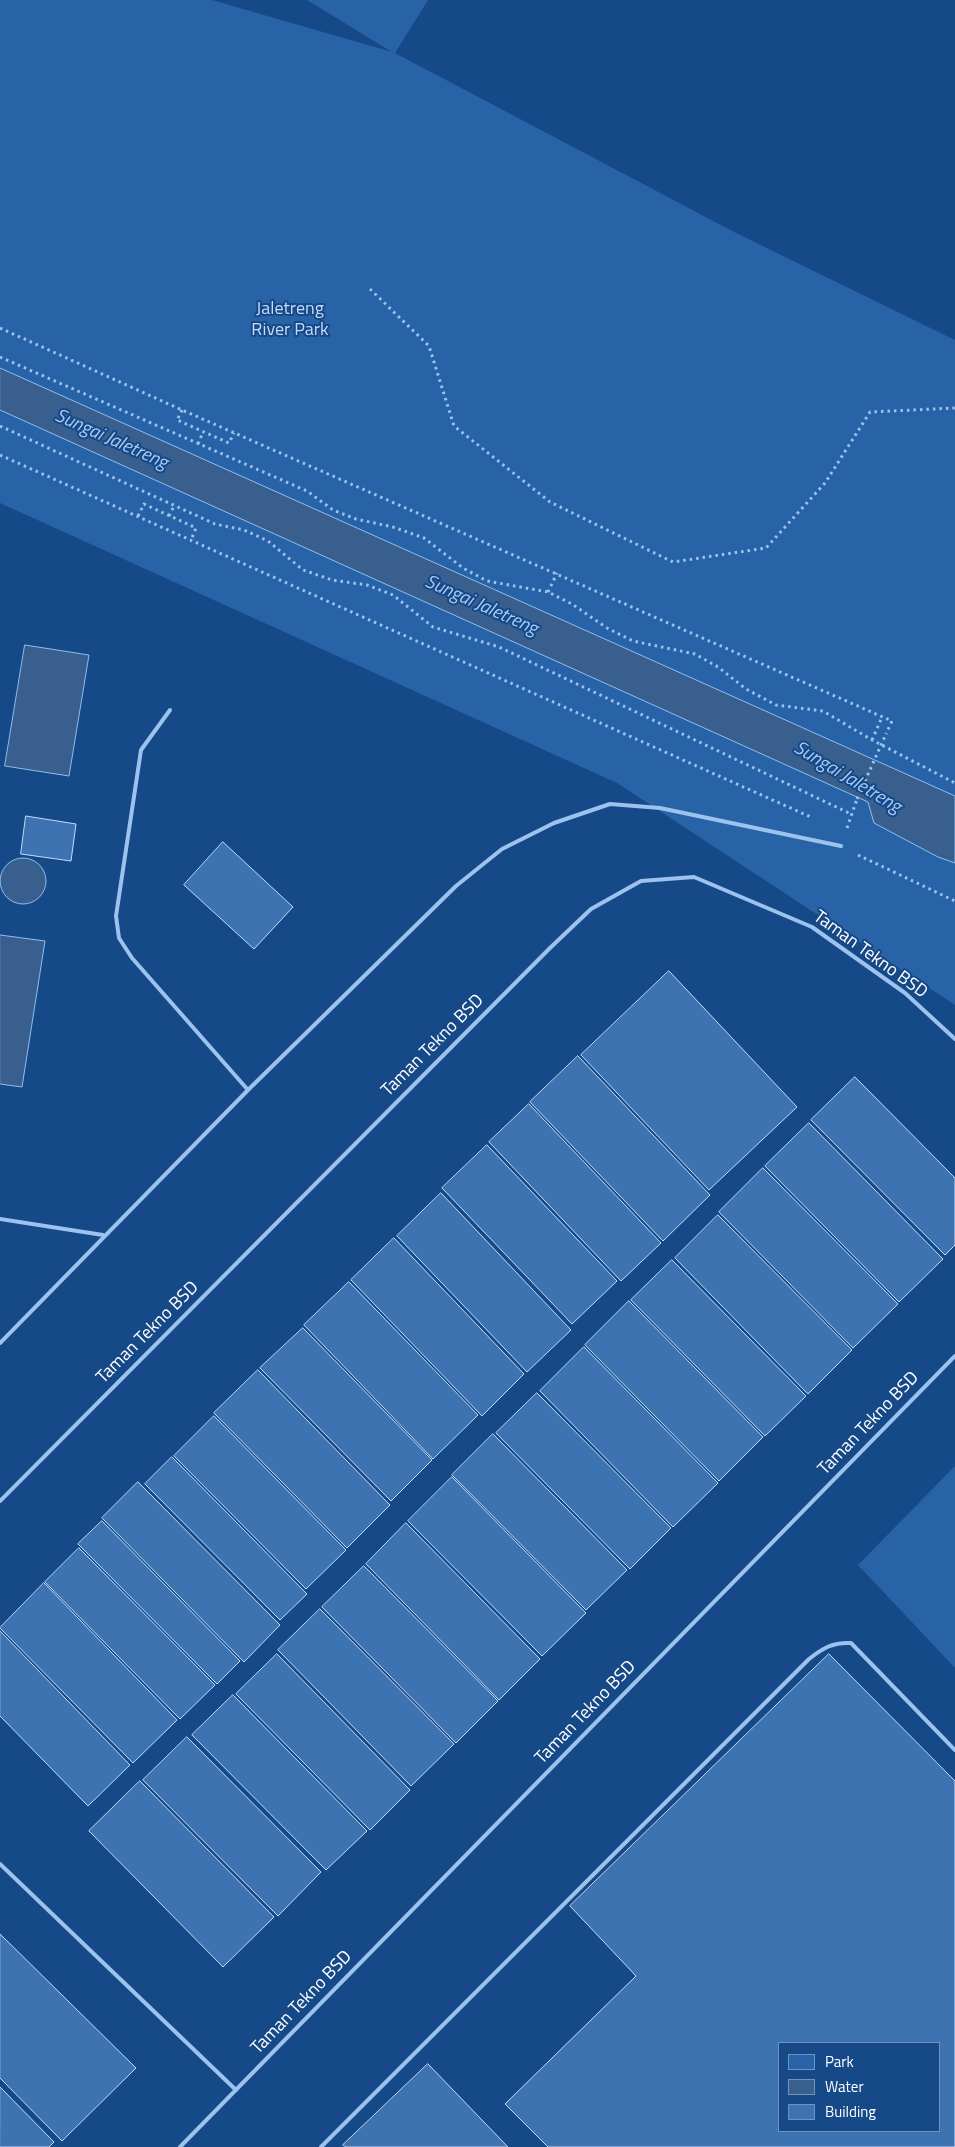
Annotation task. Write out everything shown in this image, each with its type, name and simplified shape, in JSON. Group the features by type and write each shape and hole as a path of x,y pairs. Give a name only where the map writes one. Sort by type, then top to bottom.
{"lane":[{"path":"170,710 141,750 116,916 119,938 132,958 248,1090"},
{"path":"0,1343 103,1235 248,1090 456,886 502,849 554,822 610,804 660,808 841,846"},
{"name":"Taman Tekno BSD","path":"0,1501 591,908 641,881 694,878 812,927 905,993 955,1039"},
{"path":"0,1219 103,1235"},
{"name":"Taman Tekno BSD","path":"180,2147 955,1356"},
{"path":"321,2147 808,1659 823,1648 837,1642 851,1643 955,1750"},
{"path":"0,1864 236,2090"}],"path":[{"path":"370,289 428,346 454,426 550,502 673,562 766,548 825,483 870,412 955,408"},
{"path":"0,328 234,433 892,721 857,799 841,846 955,901"},
{"path":"0,357 307,491 333,510 356,519 393,527 424,538 463,568 487,581 548,592 572,604 607,628 633,641 695,654 718,667 746,689 776,705 823,711 872,740 955,782"},
{"path":"182,410 177,420 203,432 229,443 234,433"},
{"path":"0,426 215,524 244,530 268,541 303,570 332,580 367,585 393,595 433,627 499,647 851,814"},
{"path":"198,444 203,432"},
{"path":"0,455 818,820"},
{"path":"138,516 144,504 196,528 191,540"},
{"path":"169,516 174,506"},
{"path":"548,592 557,573"},
{"path":"872,740 882,716"}],"green space":[{"name":"Jaletreng River Park","path":"0,0 212,0 392,52 307,0 428,0 395,53 736,233 955,340 955,1005 617,783 0,503"},
{"path":"955,1466 955,1668 858,1565"}],"water":[{"name":"Sungai Jaletreng","path":"0,368 955,796 955,863 938,857 874,823 868,802 0,410"},
{"path":"25,645 89,655 69,776 5,766"},
{"path":"28,858 40,864 45,872 45,890 40,898 32,903 18,904 6,898 1,890 0,876 6,864 14,859"},
{"path":"0,935 45,941 22,1087 0,1084"}],"building":[{"path":"26,816 76,824 71,861 21,854"},
{"path":"223,842 293,907 254,949 184,885"},
{"path":"669,971 797,1107 709,1190 581,1055"},
{"path":"578,1056 710,1195 663,1241 530,1102"},
{"path":"855,1077 955,1178 955,1245 945,1255 811,1120"},
{"path":"529,1104 661,1243 621,1281 489,1142"},
{"path":"809,1123 943,1259 899,1302 765,1166"},
{"path":"487,1145 617,1281 572,1324 442,1188"},
{"path":"763,1168 898,1304 853,1348 719,1212"},
{"path":"441,1193 571,1330 527,1372 397,1236"},
{"path":"718,1215 852,1350 808,1394 675,1258"},
{"path":"394,1238 524,1374 482,1416 351,1280"},
{"path":"672,1260 806,1396 765,1436 631,1300"},
{"path":"349,1282 478,1415 433,1459 304,1325"},
{"path":"629,1301 763,1437 719,1481 585,1345"},
{"path":"303,1328 432,1460 391,1501 260,1368"},
{"path":"584,1347 718,1483 673,1527 540,1391"},
{"path":"258,1370 390,1505 347,1548 214,1413"},
{"path":"537,1393 671,1528 630,1569 496,1433"},
{"path":"214,1416 346,1550 306,1589 174,1456"},
{"path":"493,1434 627,1570 586,1610 452,1475"},
{"path":"172,1457 307,1594 280,1620 145,1484"},
{"path":"452,1477 586,1613 542,1656 408,1521"},
{"path":"138,1482 280,1625 244,1662 102,1518"},
{"path":"102,1521 240,1661 217,1684 78,1544"},
{"path":"406,1523 540,1659 499,1700 366,1564"},
{"path":"79,1548 215,1685 180,1719 45,1582"},
{"path":"364,1566 498,1701 456,1743 322,1607"},
{"path":"44,1583 177,1720 133,1763 0,1628"},
{"path":"320,1609 454,1744 411,1786 278,1650"},
{"path":"0,1631 130,1765 88,1806 0,1716"},
{"path":"277,1654 410,1790 370,1830 236,1694"},
{"path":"829,1654 955,1781 955,2147 548,2147 505,2104 636,1976 570,1906"},
{"path":"233,1695 367,1831 326,1870 192,1735"},
{"path":"187,1737 321,1872 278,1916 143,1780"},
{"path":"140,1781 274,1917 223,1967 89,1831"},
{"path":"0,1934 136,2068 62,2141 0,2078"},
{"path":"428,2064 508,2147 346,2147 343,2145"},
{"path":"0,2087 54,2142 49,2147 0,2147"}]}
